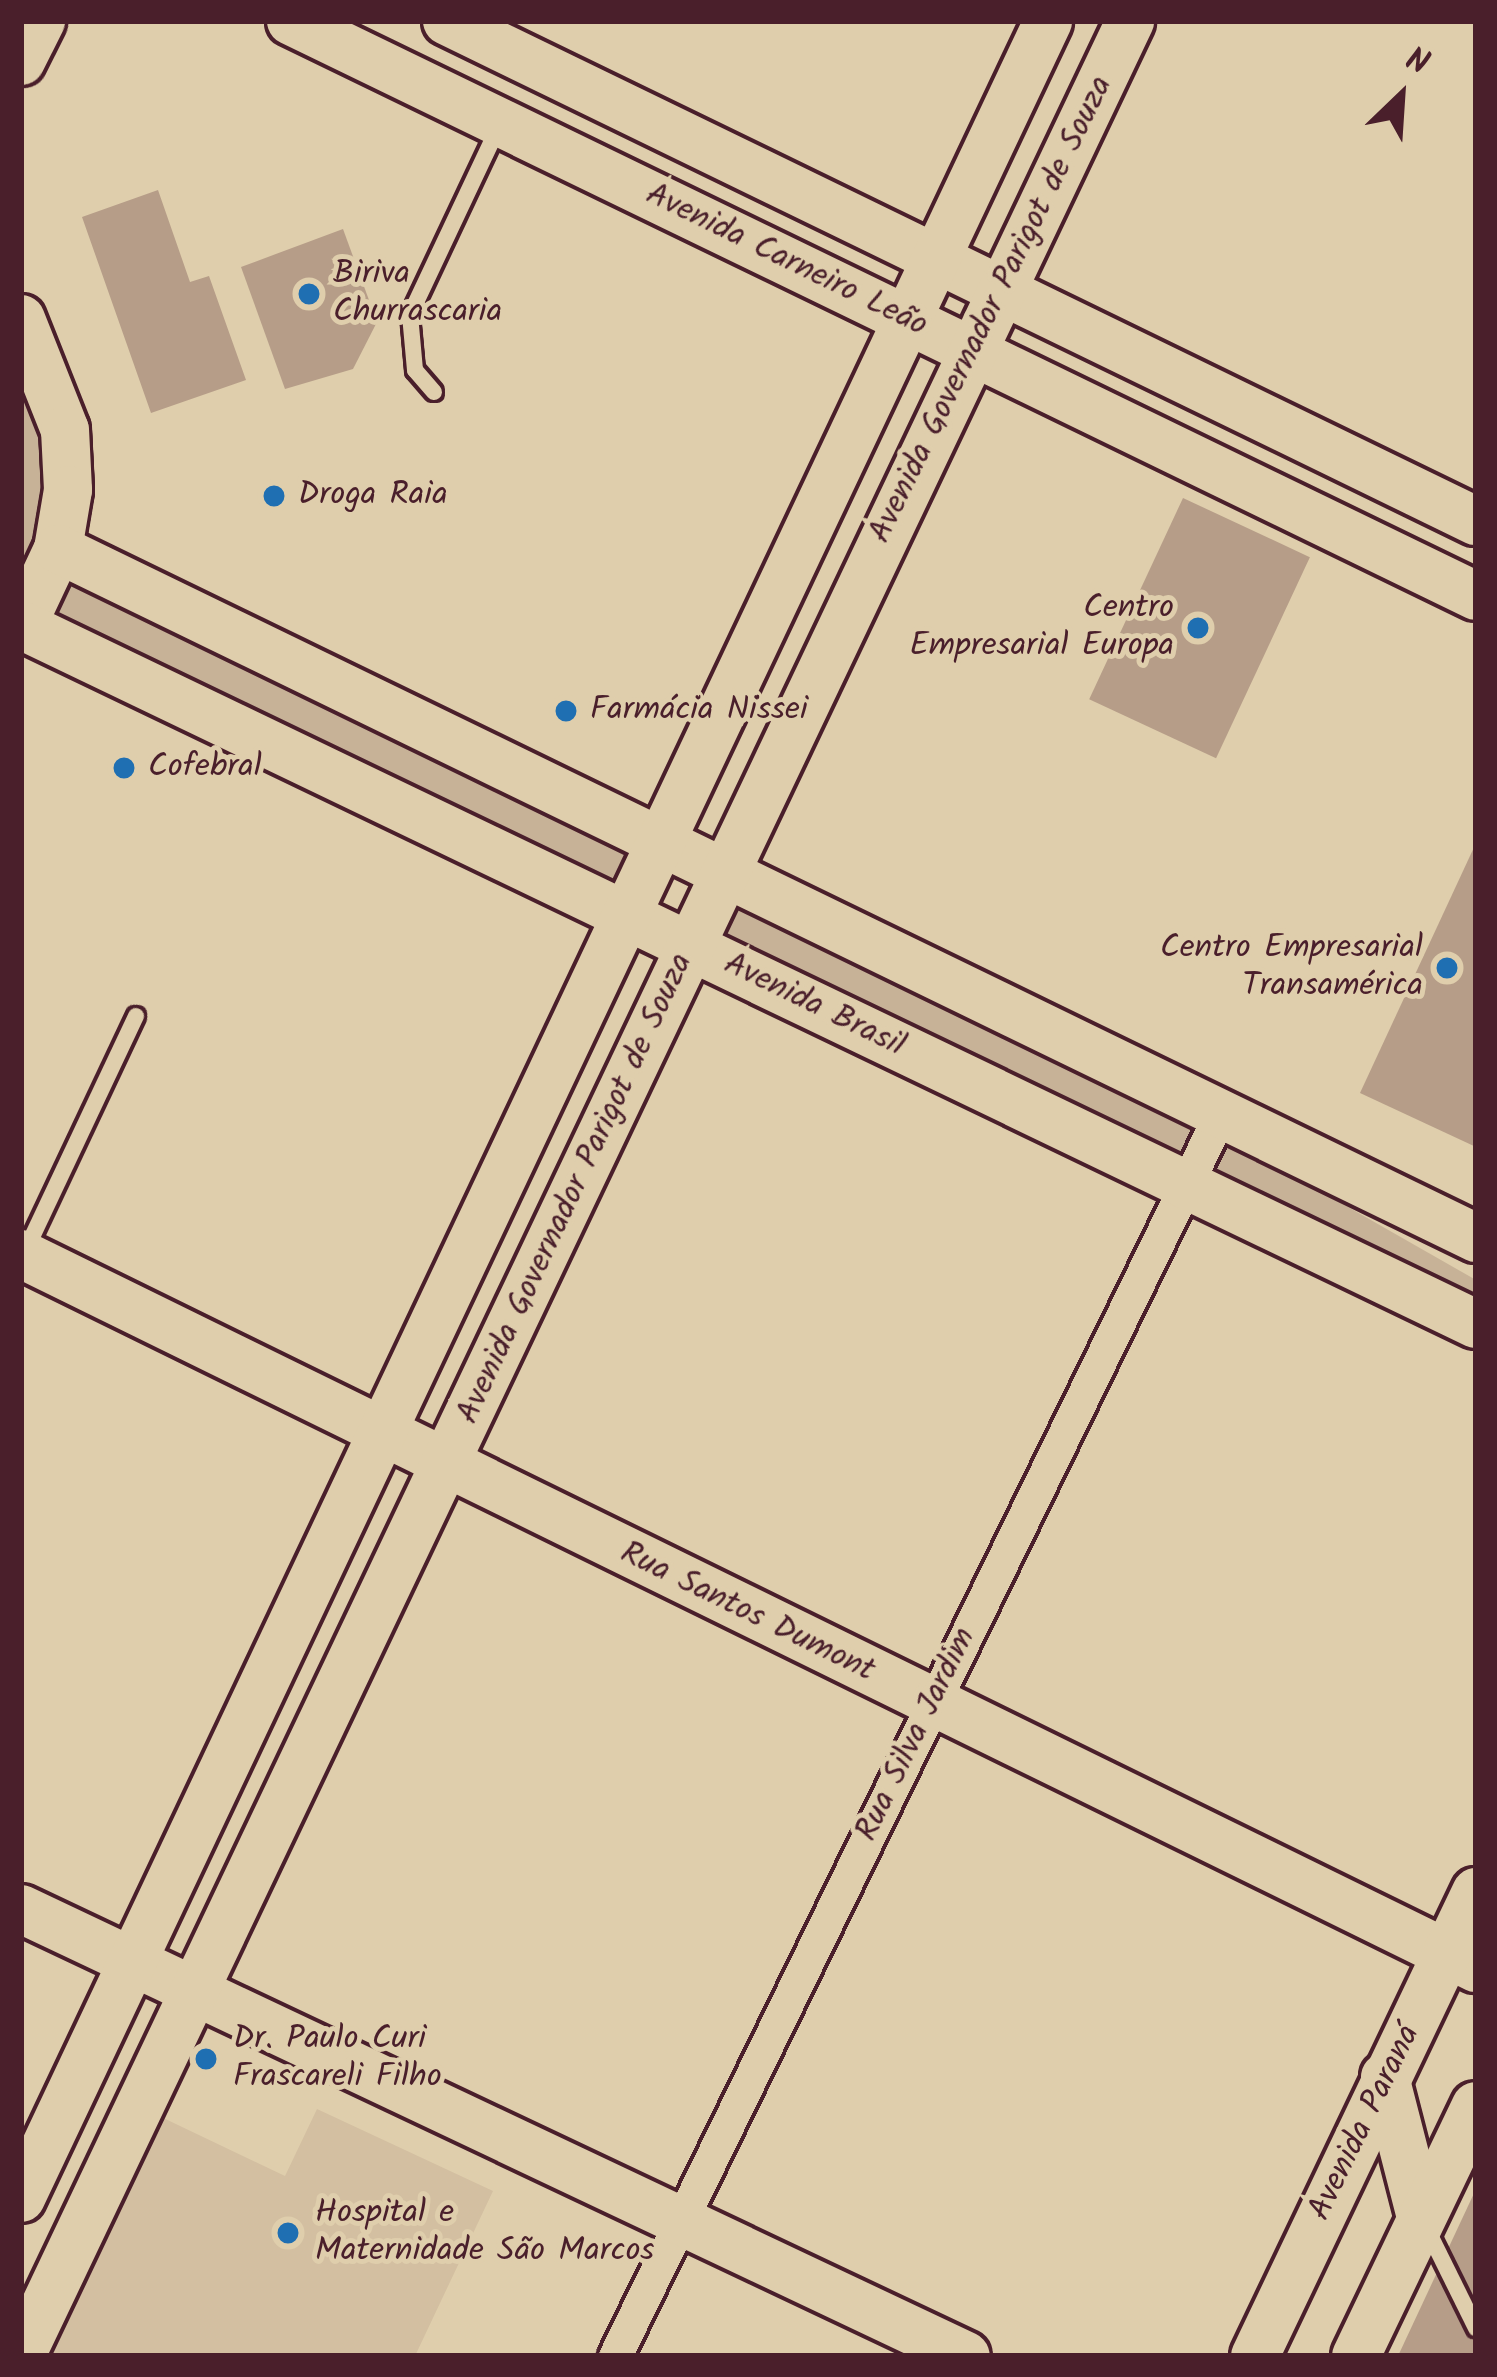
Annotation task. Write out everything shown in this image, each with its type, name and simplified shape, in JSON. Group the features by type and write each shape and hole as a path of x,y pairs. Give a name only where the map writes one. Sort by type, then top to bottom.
{"main road":[{"path":"21,61 41,21"},
{"name":"Avenida Carneiro Leão","path":"291,21 1476,596"},
{"name":"Avenida Carneiro Leão","path":"447,21 1476,521"},
{"name":"Avenida Governador Parigot de Souza","path":"21,2198 1048,21"},
{"name":"Avenida Governador Parigot de Souza","path":"21,2356 1130,21"},
{"path":"554,148 585,88"},
{"path":"21,319 64,430 58,549 22,627"},
{"path":"58,549 659,846 1476,1238"},
{"name":"Avenida Brasil","path":"22,627 1476,1324"},
{"name":"Rua Santos Dumont","path":"22,1255 381,1436 1461,1962"},
{"name":"Avenida Paraná","path":"1255,2356 1385,2077 1461,1962 1476,1892"},
{"path":"21,1910 966,2356"},
{"path":"1385,2077 1421,2216"},
{"path":"1356,2356 1476,2106"}],"street":[{"name":"Rua Silva Jardim","path":"615,2356 1220,1114"}],"lane":[{"path":"434,392 416,370 410,315 500,123"},
{"path":"22,1255 136,1016"},
{"path":"1421,2216 1476,2328"}],"shaded area":[{"path":"21,319 48,372 58,549 651,861 631,904 21,628"},
{"path":"717,892 1213,1130 1476,1280 1476,1303 698,931"},
{"name":"Hospital e Maternidade São Marcos","path":"317,2109 493,2191 415,2356 50,2356 157,2115 285,2176"}],"building":[{"path":"158,190 190,282 209,276 246,380 151,413 82,217"},
{"name":"Biriva Churrascaria","path":"343,229 377,322 353,369 285,389 241,267"},
{"name":"Centro Empresarial Europa","path":"1183,498 1310,557 1216,758 1089,699"},
{"name":"Centro Empresarial Transamérica","path":"1476,843 1476,1147 1360,1093"},
{"path":"1476,2189 1476,2356 1398,2356"}],"place":[{"name":"Biriva Churrascaria","path":"309,294"},
{"name":"Droga Raia","path":"274,496"},
{"name":"Centro Empresarial Europa","path":"1198,628"},
{"name":"Farmácia Nissei","path":"566,711"},
{"name":"Cofebral","path":"124,768"},
{"name":"Centro Empresarial Transamérica","path":"1447,968"},
{"name":"Dr. Paulo Curi Frascareli Filho","path":"206,2059"},
{"name":"Hospital e Maternidade São Marcos","path":"288,2233"}]}
